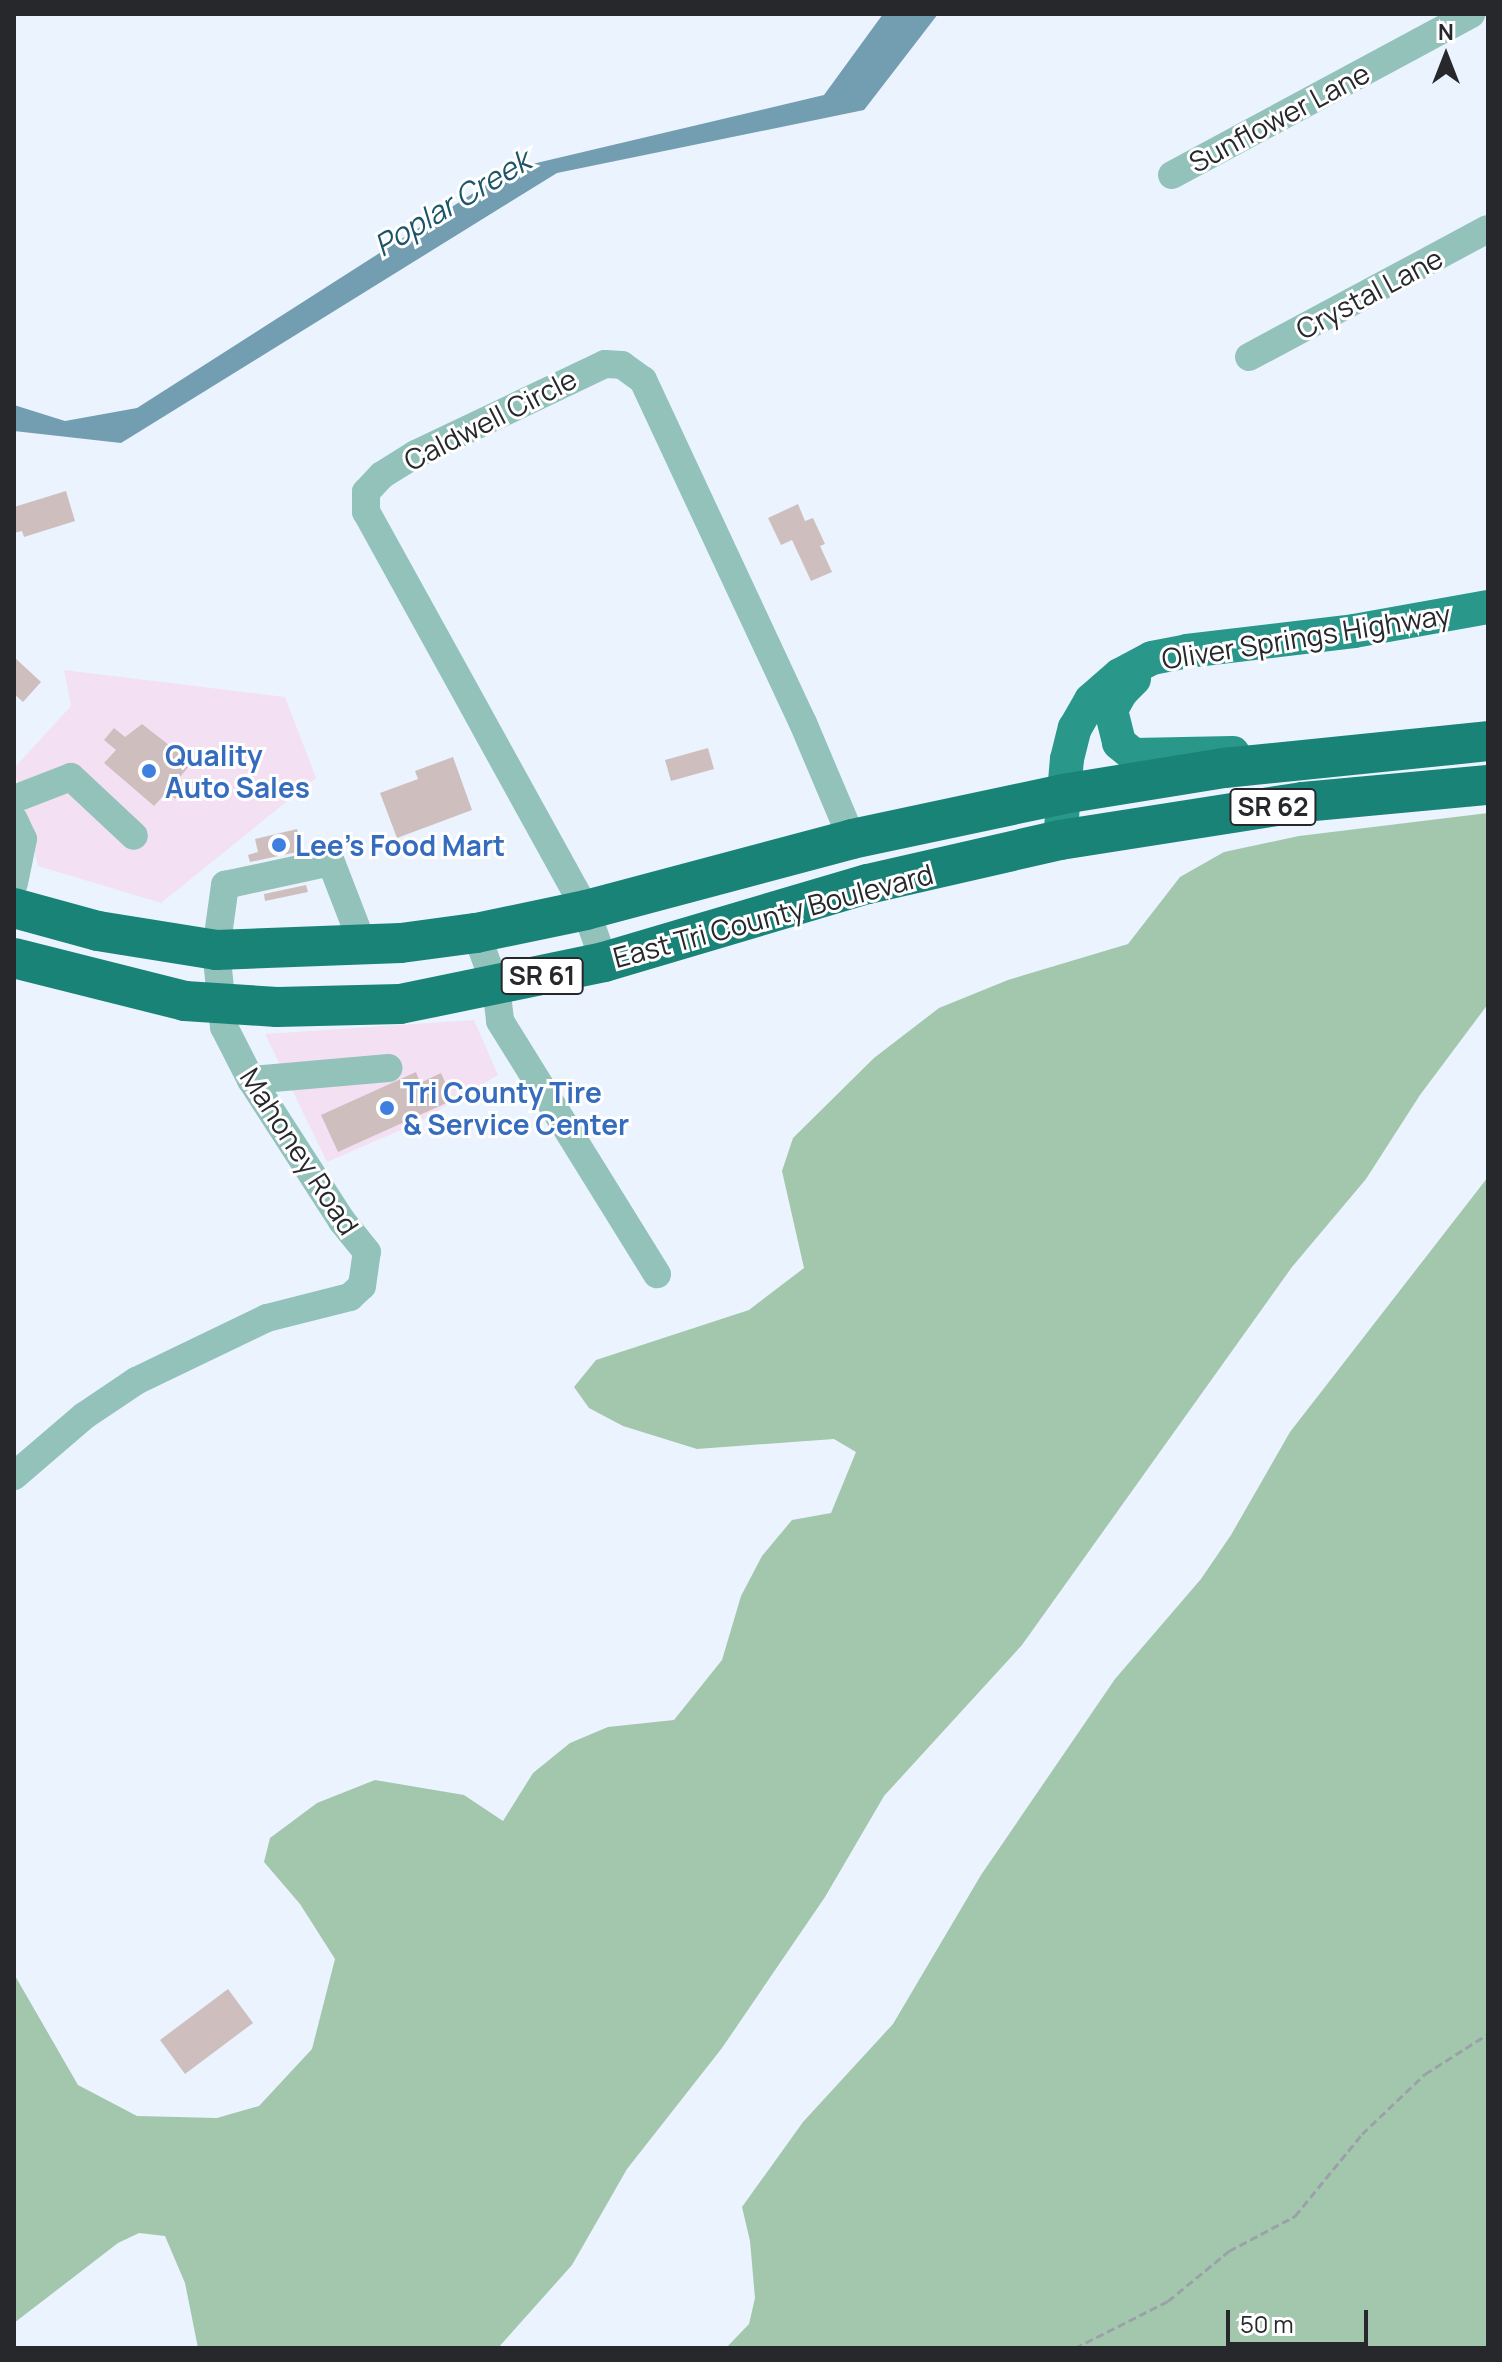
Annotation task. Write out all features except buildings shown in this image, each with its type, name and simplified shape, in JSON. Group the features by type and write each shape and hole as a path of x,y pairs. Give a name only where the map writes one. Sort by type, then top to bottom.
{"highway":[{"name":"East Tri County Boulevard","path":"14,908 98,931 216,950 363,945 476,933 586,910 852,839 1063,794 1224,768 1488,741"},
{"name":"East Tri County Boulevard","path":"14,958 185,1001 342,1008 400,1004 496,987 604,962 868,884 1060,840 1303,802 1488,785"}],"main road":[{"name":"Oliver Springs Highway","path":"1060,840 1063,794 1075,728 1091,700 1120,675 1152,658 1222,646 1354,631 1488,607"},
{"path":"1222,646 1146,672 1131,681 1111,710 1119,743 1134,755 1385,751"}],"street":[{"name":"Sunflower Lane","path":"1172,175 1471,14"},
{"name":"Crystal Lane","path":"1249,357 1488,229"},
{"name":"Caldwell Circle","path":"604,962 586,910 366,512 366,492 382,475 416,454 605,364 622,365 643,380 803,723 852,839"},
{"path":"14,799 71,777 134,836"},
{"path":"14,820 23,839 14,883"},
{"name":"Mahoney Road","path":"14,1476 84,1416 136,1381 267,1318 350,1297 362,1286 367,1252 342,1221 251,1080 224,1027 216,950 225,885 331,862 363,945"},
{"path":"476,933 496,987 500,1021 657,1274"},
{"path":"251,1080 388,1068"}],"path":[{"path":"1075,2348 1168,2301 1229,2251 1295,2216 1362,2134 1425,2074 1488,2034"}],"shaded area":[{"path":"64,670 285,697 316,778 161,903 38,866 14,768 71,706"},
{"path":"474,1020 498,1075 417,1123 327,1162 265,1034"}],"green space":[{"path":"1488,813 1488,1004 1420,1095 1366,1179 1292,1267 1022,1645 884,1796 825,1897 722,2048 627,2169 572,2265 498,2348 198,2348 185,2283 165,2236 139,2233 118,2243 14,2323 14,1974 78,2085 137,2116 217,2118 259,2106 312,2049 335,1959 300,1904 264,1862 270,1838 317,1803 375,1780 464,1795 503,1821 533,1773 570,1743 608,1727 674,1720 722,1660 741,1596 762,1556 792,1520 831,1513 856,1452 834,1439 697,1449 623,1426 589,1408 574,1387 596,1360 749,1310 804,1268 782,1171 793,1138 874,1058 939,1008 1008,980 1128,944 1180,877 1224,852 1299,836"},
{"path":"1488,1177 1488,2348 726,2348 749,2324 755,2298 750,2241 742,2207 803,2122 893,2024 981,1875 1115,1679 1201,1579 1231,1535 1290,1432"}],"water":[{"name":"Poplar Creek","path":"883,14 938,14 864,110 557,173 121,443 14,431 14,405 65,421 137,408 511,169 824,95"}],"place":[{"name":"Quality Auto Sales","path":"149,771"},
{"name":"Lee's Food Mart","path":"279,845"},
{"name":"Tri County Tire & Service Center","path":"387,1108"}]}
